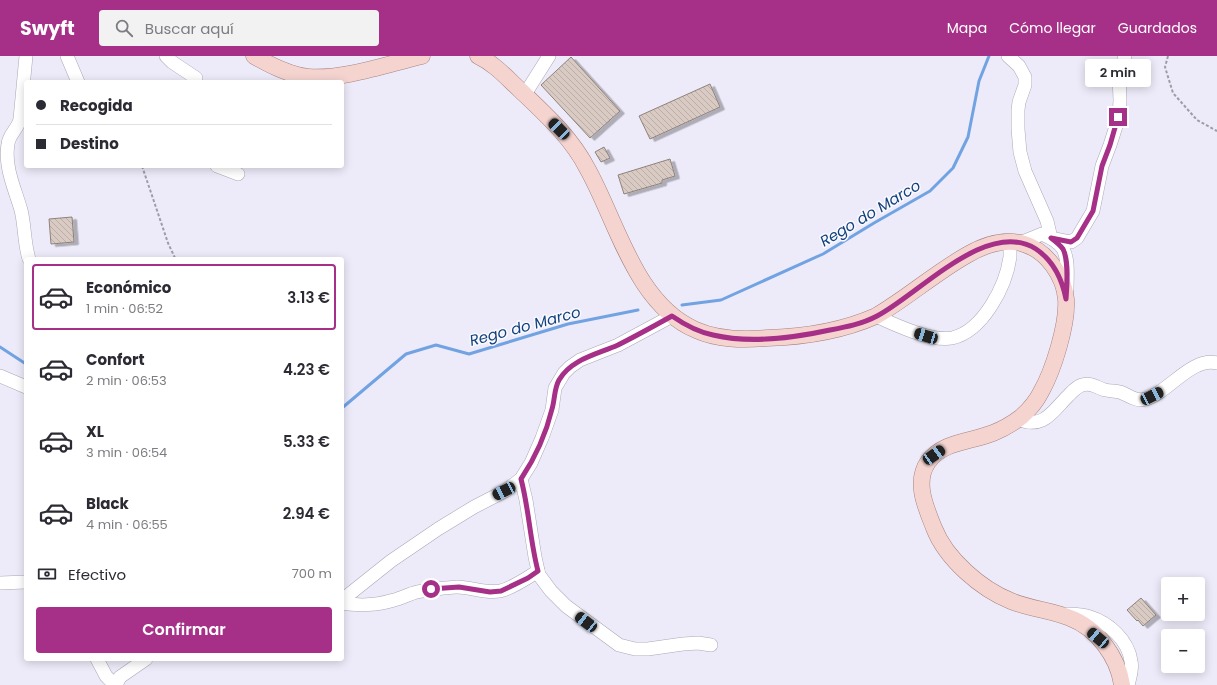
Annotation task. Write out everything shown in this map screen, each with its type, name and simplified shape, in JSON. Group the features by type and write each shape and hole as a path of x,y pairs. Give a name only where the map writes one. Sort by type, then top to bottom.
{"main road":[{"path":"254,56 265,63 289,73 307,77 322,77 353,73 422,56"},
{"path":"478,56 499,70 525,94 574,146 588,168 642,280 652,296 672,316 696,330 744,340 804,336 842,328 876,316 960,259 980,248 996,243 1015,242 1031,246 1042,253 1050,261 1058,273 1064,286 1066,299 1062,334 1041,394 1030,408 1009,426 992,434 942,449 934,455 924,469 922,489 934,530 944,546 964,570 995,594 1029,608 1072,618 1085,626 1108,649 1115,663 1122,685"}],"street":[{"path":"26,56 20,119 17,128 4,140 10,176 21,210 28,257"},
{"path":"67,56 77,80"},
{"path":"166,56 172,62 196,78"},
{"path":"525,94 549,56"},
{"path":"1008,56 1019,66 1025,78 1025,85 1018,110 1020,152 1025,171 1047,221 1051,238 1062,248 1065,257 1067,284 1066,299"},
{"path":"876,316 896,326 931,337 952,338 966,332 979,323 991,307 1006,274 1015,242 1042,234 1051,238 1071,242 1077,238 1093,211 1102,166 1118,117 1120,100 1119,76 1125,56"},
{"path":"222,168 238,174"},
{"path":"344,600 391,561 474,506 504,491 521,479 531,463 542,438 552,410 555,388 564,373 570,367 580,360 618,345 672,316"},
{"path":"1018,419 1027,423 1040,422 1050,415 1074,389 1082,385 1092,384 1104,390 1121,393 1132,399 1145,400 1160,392 1190,369 1202,364 1213,362 1217,363"},
{"path":"0,376 24,387"},
{"path":"521,479 539,575 551,591 566,606 619,645 635,649 648,649 683,644 711,644"},
{"path":"344,603 353,605 393,601 416,592 459,587 490,592 501,591 528,578 538,571"},
{"path":"0,583 24,582"},
{"path":"1057,614 1089,616 1104,623 1115,632 1125,645 1131,659 1132,667 1128,685"},
{"path":"98,661 106,676 115,685 120,677 143,661"}],"path":[{"path":"1168,56 1165,67 1173,93 1197,120 1217,131"},
{"path":"143,168 168,243 175,257"}],"building":[{"path":"571,57 620,111 590,138 541,85"},
{"path":"710,84 720,107 650,139 639,116"},
{"path":"604,147 610,158 601,162 595,152"},
{"path":"670,159 675,176 662,180 662,183 624,194 618,175"},
{"path":"72,217 74,242 51,244 49,219"},
{"path":"1141,598 1156,615 1143,626 1127,610"}],"waterway":[{"name":"Rego do Marco","path":"682,305 721,300 823,254 930,191 953,168 968,137 979,81 989,56"},
{"name":"Rego do Marco","path":"344,406 406,354 436,345 469,354 568,324 638,310"},
{"name":"Rego do Marco","path":"0,347 24,363"}],"route":[{"path":"431,589 459,587 490,592 501,591 528,578 538,571 521,479 531,463 542,438 552,410 555,388 559,380 570,367 580,360 618,345 672,316 696,330 726,338 744,340 804,336 842,328 864,322 876,316 960,259 980,248 996,243 1010,242 1031,246 1042,253 1050,261 1064,286 1066,299 1067,284 1065,257 1062,248 1051,238 1071,242 1077,238 1093,211 1102,166 1118,117"}]}
